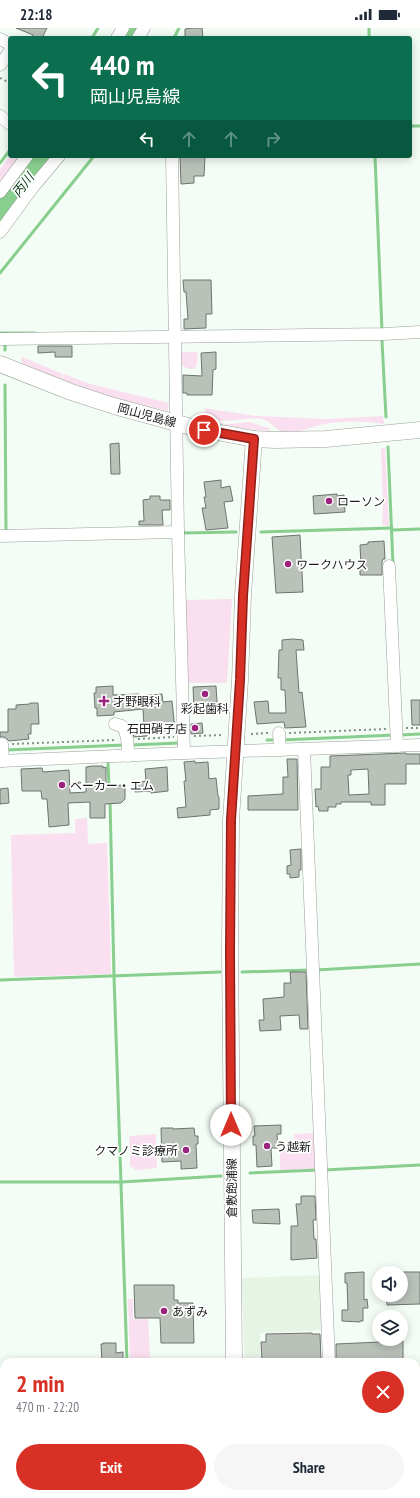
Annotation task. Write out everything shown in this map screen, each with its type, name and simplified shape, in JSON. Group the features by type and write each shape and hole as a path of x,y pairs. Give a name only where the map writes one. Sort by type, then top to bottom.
{"main road":[{"name":"岡山児島線","path":"0,364 92,400 177,424 254,439 326,439 420,430"},
{"name":"倉敷飽浦線","path":"234,1358 230,952 231,820 243,589 254,439"}],"street":[{"path":"0,65 8,54"},
{"path":"0,116 8,122"},
{"path":"0,192 26,158"},
{"path":"0,232 32,187 58,158"},
{"path":"172,158 171,337 177,424 183,742"},
{"path":"4,339 384,334 420,332"},
{"path":"0,536 178,532"},
{"path":"389,566 398,735"},
{"path":"115,724 122,726 128,747"},
{"path":"2,754 128,747 183,742 235,751 279,740 304,749 398,735 420,745"},
{"path":"304,749 329,1358"}],"path":[{"path":"252,734 279,740 398,735 420,728"},
{"path":"2,754 128,747 183,742 223,735"}],"shaded area":[{"path":"8,158 22,158 0,187 0,169"},
{"path":"178,352 198,352 195,369 190,369 179,365"},
{"path":"22,357 63,374 61,380 23,365 21,360"},
{"path":"64,374 90,384 169,403 168,411 111,397 62,380"},
{"path":"204,408 256,416 328,419 383,416 384,424 368,422 342,422 325,424 300,431 284,432 262,419 255,418 221,421 213,419 208,415"},
{"path":"249,422 269,428 270,431 246,429 216,423 231,424"},
{"path":"381,448 385,448 389,526 382,525 383,507"},
{"path":"232,599 227,683 184,683 183,600"},
{"path":"87,818 88,844 107,843 111,974 14,977 11,835 75,833 75,819"},
{"path":"316,1133 318,1169 280,1171 280,1149 295,1148 294,1134"},
{"path":"156,1134 156,1151 130,1152 129,1136"},
{"path":"157,1154 157,1168 136,1170 130,1166 130,1155"},
{"path":"321,1275 323,1330 260,1333 260,1358 245,1358 241,1278"},
{"path":"128,1299 133,1299 133,1319 148,1319 150,1358 130,1358"}],"building":[{"path":"16,28 47,28 43,36 33,35"},
{"path":"202,28 203,36 185,36 185,29"},
{"path":"180,158 205,158 204,176 194,176 194,183 181,184"},
{"path":"183,280 211,280 212,314 206,314 206,328 184,329 184,319 188,319 186,292 184,292"},
{"path":"38,346 72,346 72,357 55,357 55,352 38,353"},
{"path":"216,352 216,369 213,370 212,395 187,395 187,393 183,393 183,375 202,376 201,353"},
{"path":"119,443 120,474 111,474 110,444"},
{"path":"221,480 221,488 230,486 233,501 224,502 228,528 206,530 202,508 206,508 204,482"},
{"name":"ローソン","path":"337,494 337,496 344,495 345,512 314,514 313,496"},
{"path":"150,496 160,496 160,500 170,500 170,510 162,510 163,525 139,525 139,521 144,521 143,500 150,499"},
{"name":"ワークハウス","path":"300,535 303,592 276,593 272,537"},
{"path":"384,541 385,559 383,559 382,562 382,575 360,575 360,545 368,544 368,542"},
{"path":"282,640 303,640 304,650 296,650 299,693 302,692 306,727 285,728 284,722 257,724 254,702 268,701 269,713 286,713 285,690 281,690 281,678 278,678 279,650 282,650"},
{"path":"113,686 113,695 139,694 139,696 162,694 163,702 172,701 175,730 163,731 163,723 144,725 143,709 114,712 114,715 97,716 94,693 96,693 96,687"},
{"name":"彩起歯科","path":"216,686 217,702 208,702 208,707 194,708 193,687"},
{"path":"411,700 420,700 420,725 412,725"},
{"path":"38,703 39,724 31,724 31,734 28,734 29,739 9,741 5,737 0,737 0,732 8,732 8,709 16,709 16,705"},
{"name":"石田硝子店","path":"202,723 203,733 191,734 191,724"},
{"path":"147,726 147,736 134,737 131,727"},
{"path":"406,753 420,754 420,764 406,764 406,784 385,784 385,805 371,805 371,802 341,802 341,804 336,804 336,807 328,807 328,811 319,811 318,806 316,807 315,789 321,789 321,767 330,767 330,756","holes":["368,769 369,794 349,795 348,775 351,775 351,770"]},
{"path":"287,759 297,759 298,810 248,810 248,796 283,794 283,777 288,777"},
{"path":"195,761 195,763 208,762 209,779 216,778 219,809 210,810 210,815 178,818 177,808 186,807 184,762"},
{"path":"103,766 103,768 106,767 106,786 125,785 125,799 121,803 105,804 105,818 90,818 90,802 68,803 69,825 49,827 47,799 42,799 41,791 22,791 21,769 42,768 43,772 69,770 70,793 86,792 86,767"},
{"path":"167,767 168,791 151,793 151,791 135,792 134,783 146,781 145,769"},
{"path":"8,788 9,803 0,804 0,789"},
{"path":"301,849 301,870 299,870 299,877 290,878 290,874 287,874 287,866 291,865 290,850"},
{"path":"290,972 306,972 308,1029 300,1029 299,1015 280,1016 281,1030 260,1031 259,1020 264,1020 263,999 284,997 284,983 291,983"},
{"name":"う越新","path":"281,1125 281,1134 277,1134 278,1148 271,1148 272,1166 257,1167 256,1145 253,1145 253,1136 255,1136 254,1126"},
{"path":"161,1128 194,1128 195,1136 198,1136 198,1144 196,1144 197,1168 181,1169 181,1161 162,1162"},
{"path":"301,1196 315,1196 316,1220 313,1220 317,1258 291,1260 291,1226 298,1226 296,1204 301,1204"},
{"path":"279,1209 280,1224 253,1223 252,1210"},
{"path":"364,1272 364,1300 367,1299 368,1308 363,1308 363,1321 342,1321 342,1310 348,1310 345,1273"},
{"path":"408,1272 420,1272 420,1304 387,1305 387,1302 408,1302"},
{"name":"あずみ","path":"134,1285 174,1285 174,1300 178,1300 178,1303 193,1303 194,1343 161,1343 160,1318 135,1318"},
{"path":"266,1334 320,1334 321,1358 262,1358 261,1342 266,1342"},
{"path":"372,1342 372,1346 403,1346 403,1358 336,1358 336,1344"},
{"path":"116,1343 116,1353 123,1352 123,1358 102,1358 101,1344"}],"waterway":[{"path":"93,36 98,28"},
{"name":"丙川","path":"127,36 132,28"},
{"path":"175,36 179,28"},
{"path":"369,28 369,36"},
{"path":"412,126 420,126"},
{"path":"0,163 8,153"},
{"name":"丙川","path":"0,213 44,158"},
{"path":"0,273 92,158"},
{"path":"375,158 382,331"},
{"path":"0,333 36,333"},
{"path":"382,341 386,417"},
{"path":"5,342 5,350"},
{"path":"5,385 6,533"},
{"path":"388,447 393,565"},
{"path":"261,532 392,528"},
{"path":"392,530 420,529"},
{"path":"182,533 236,532"},
{"path":"400,735 420,734"},
{"path":"282,740 394,735"},
{"path":"267,740 276,740"},
{"path":"130,745 180,743"},
{"path":"6,750 124,745"},
{"path":"108,762 109,788"},
{"path":"110,800 114,976 127,1358"},
{"path":"316,970 420,964"},
{"path":"242,972 310,970"},
{"path":"0,980 220,972"},
{"path":"324,1170 420,1165"},
{"path":"250,1173 318,1170"},
{"path":"0,1182 122,1182 221,1176"}],"place":[{"name":"ローソン","path":"329,501"},
{"name":"ワークハウス","path":"288,564"},
{"name":"彩起歯科","path":"205,694"},
{"name":"才野眼科","path":"104,701"},
{"name":"石田硝子店","path":"195,728"},
{"name":"ベーカー・エム","path":"62,785"},
{"name":"う越新","path":"267,1146"},
{"name":"クマノミ診療所","path":"186,1150"},
{"name":"あずみ","path":"164,1311"}],"route":[{"path":"204,430 254,439 251,501 243,596 240,680 231,820 231,1125"}]}
